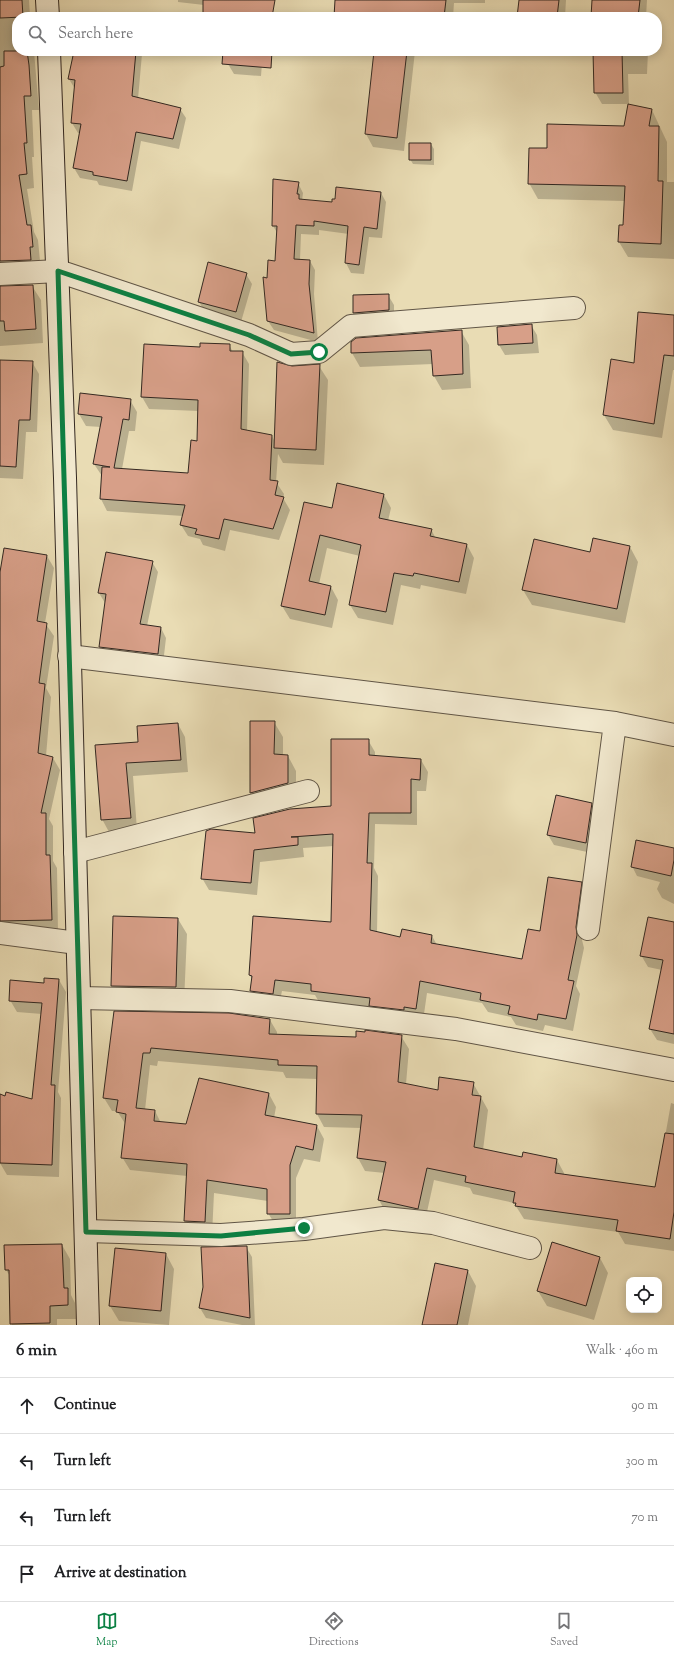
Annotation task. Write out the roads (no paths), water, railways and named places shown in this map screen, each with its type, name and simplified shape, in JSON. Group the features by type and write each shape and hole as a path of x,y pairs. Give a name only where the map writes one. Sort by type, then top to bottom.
{"street":[{"path":"47,0 48,12"},
{"path":"49,56 58,271 88,1325"},
{"path":"0,274 58,271 249,335 291,354 319,352 351,326 574,308"},
{"path":"69,656 615,723 674,735"},
{"path":"588,929 615,723"},
{"path":"75,852 308,791"},
{"path":"0,933 77,944"},
{"path":"79,998 230,1001 456,1029 674,1070"},
{"path":"86,1232 221,1236 384,1218 433,1223 530,1248"}]}
